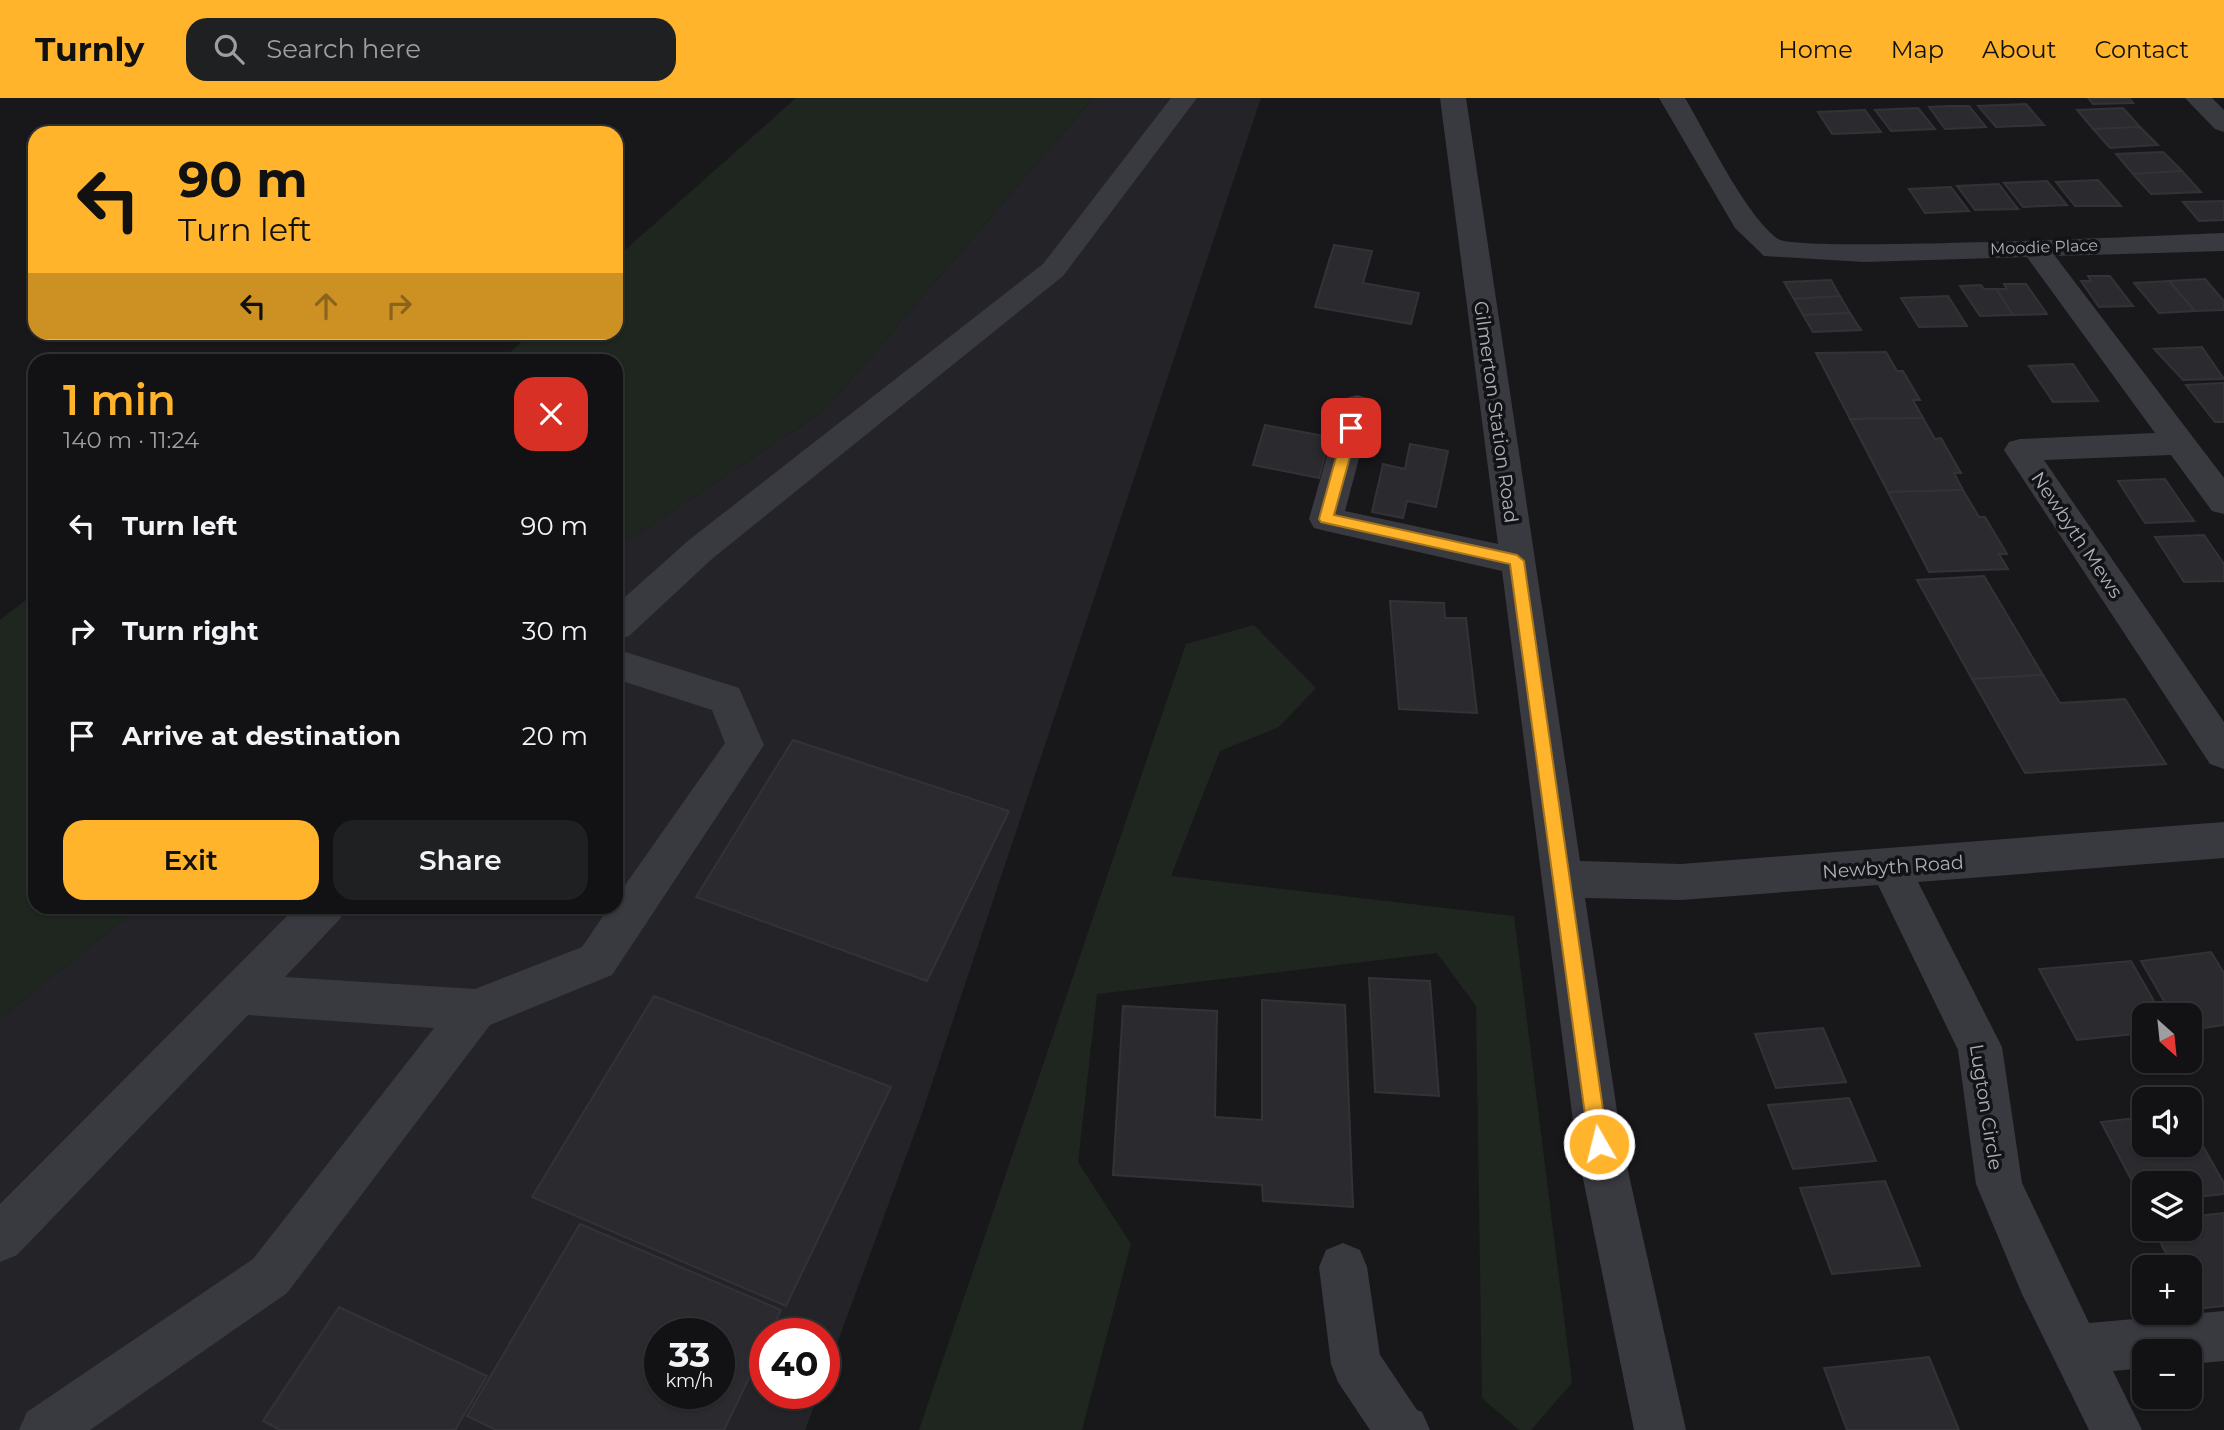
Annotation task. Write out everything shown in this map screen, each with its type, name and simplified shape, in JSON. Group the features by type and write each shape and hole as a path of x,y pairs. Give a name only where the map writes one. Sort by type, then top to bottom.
{"street":[{"path":"623,620 701,549 1053,270 1184,98"},
{"name":"Gilmerton Station Road","path":"1453,98 1599,1144 1660,1430"},
{"name":"Moodie Place","path":"1672,98 1749,228 1774,250 1864,253 2224,242"},
{"path":"2199,98 2224,124"},
{"path":"2034,247 2224,502"},
{"path":"1357,405 1326,519 1517,561"},
{"name":"Newbyth Mews","path":"2180,443 2020,450 2224,753"},
{"path":"240,993 475,1010 597,961 745,745 726,699 623,666"},
{"name":"Newbyth Road","path":"1561,879 1681,882 1891,868 2224,840"},
{"name":"Lugton Circle","path":"1891,868 1980,1046 1998,1184 2039,1277 2116,1430"},
{"path":"0,1238 317,914"},
{"path":"45,1430 270,1276 475,1010"},
{"path":"1343,1267 1356,1364 1399,1428 1404,1430"},
{"path":"2075,1349 2224,1336"}],"shaded area":[{"path":"796,98 1093,98 825,410 623,543 623,354 508,354 524,340 623,340 623,252"},
{"path":"1093,98 1261,98 921,1116 840,1336 840,1318 749,1318 749,1409 813,1409 805,1430 0,1430 0,1019 130,914 623,914 623,543 825,410"},
{"path":"28,598 28,914 130,914 0,1019 0,620"},
{"path":"1254,625 1316,688 1279,727 1220,751 1171,876 1514,916 1572,1383 1531,1430 1519,1430 1482,1398 1476,1006 1437,953 1097,994 1078,1162 1131,1244 1082,1430 919,1430 1186,644"}],"building":[{"path":"2088,98 2129,98 2133,103 2093,104"},
{"path":"2026,104 2044,125 1996,127 1978,106"},
{"path":"1969,106 1986,127 1945,129 1929,107"},
{"path":"1918,108 1935,129 1891,131 1875,110"},
{"path":"2123,108 2140,127 2093,129 2077,110"},
{"path":"1865,110 1881,132 1832,134 1818,112"},
{"path":"2140,127 2158,145 2110,148 2093,129"},
{"path":"2163,152 2182,171 2133,174 2116,154"},
{"path":"2182,171 2201,192 2151,194 2133,174"},
{"path":"2098,180 2121,206 2075,206 2056,182"},
{"path":"2047,181 2067,205 2023,207 2004,183"},
{"path":"1999,184 2018,209 1975,210 1957,186"},
{"path":"1951,187 1969,211 1925,213 1909,189"},
{"path":"2224,201 2224,220 2199,221 2183,202"},
{"path":"1334,245 1372,251 1363,283 1419,293 1411,324 1315,307"},
{"path":"2088,276 2110,276 2133,306 2099,307 2081,281 2091,281"},
{"path":"2205,279 2224,301 2224,310 2195,311 2169,281"},
{"path":"1831,280 1840,296 1794,299 1784,282"},
{"path":"2169,281 2195,311 2159,313 2134,283"},
{"path":"2004,284 2026,284 2047,314 2013,315 1996,289 2007,289"},
{"path":"1981,285 1984,289 1996,289 2013,315 1980,316 1960,286"},
{"path":"1840,296 1850,313 1803,315 1794,299"},
{"path":"1948,296 1967,326 1919,327 1901,298"},
{"path":"1850,313 1861,330 1813,332 1803,315"},
{"path":"2202,347 2224,379 2183,380 2154,349"},
{"path":"1886,352 1897,371 1903,371 1920,400 1913,400 1923,418 1850,419 1816,353"},
{"path":"2073,364 2098,401 2053,402 2029,366"},
{"path":"2224,383 2224,422 2215,422 2186,385"},
{"path":"1923,418 1935,439 1941,438 1961,473 1954,473 1963,490 1888,492 1850,419"},
{"path":"1265,425 1330,437 1319,478 1253,465"},
{"path":"1410,444 1448,451 1436,507 1407,501 1403,518 1372,512 1383,464 1405,469"},
{"path":"2165,479 2194,521 2145,523 2118,481"},
{"path":"1963,490 1979,517 1985,517 2007,554 1999,554 2008,569 1929,572 1888,492"},
{"path":"2204,535 2224,564 2224,581 2184,582 2155,537"},
{"path":"1984,576 2043,675 1972,679 1917,580"},
{"path":"1390,601 1444,603 1445,618 1466,618 1477,713 1399,709"},
{"path":"2043,675 2060,703 2125,699 2166,764 2025,773 1972,679"},
{"path":"793,740 1009,811 927,981 696,897"},
{"path":"2211,952 2224,973 2224,1025 2202,1028 2202,1003 2165,1003 2141,961"},
{"path":"2131,961 2155,1003 2132,1003 2132,1034 2077,1040 2039,969"},
{"path":"1369,978 1430,981 1439,1096 1375,1092"},
{"path":"654,996 891,1087 786,1306 532,1197"},
{"path":"1262,1000 1345,1005 1353,1207 1263,1201 1262,1185 1113,1175 1123,1006 1217,1011 1215,1117 1262,1120"},
{"path":"1823,1028 1846,1082 1776,1088 1755,1034"},
{"path":"1849,1098 1876,1161 1793,1169 1768,1105"},
{"path":"2132,1118 2132,1157 2202,1157 2202,1145 2224,1183 2224,1194 2202,1197 2202,1171 2132,1171 2132,1181 2101,1122"},
{"path":"1885,1181 1920,1266 1832,1274 1800,1188"},
{"path":"2224,1213 2224,1306 2202,1308 2202,1255 2167,1255 2160,1241 2202,1241 2202,1216"},
{"path":"580,1224 781,1310 777,1318 749,1318 749,1378 735,1407 735,1318 644,1318 644,1409 734,1409 724,1430 496,1430 467,1416"},
{"path":"339,1307 487,1376 455,1430 280,1430 263,1421"},
{"path":"1929,1357 1959,1430 1847,1430 1824,1368"}],"route":[{"path":"1351,428 1326,519 1517,561 1599,1144"}]}
